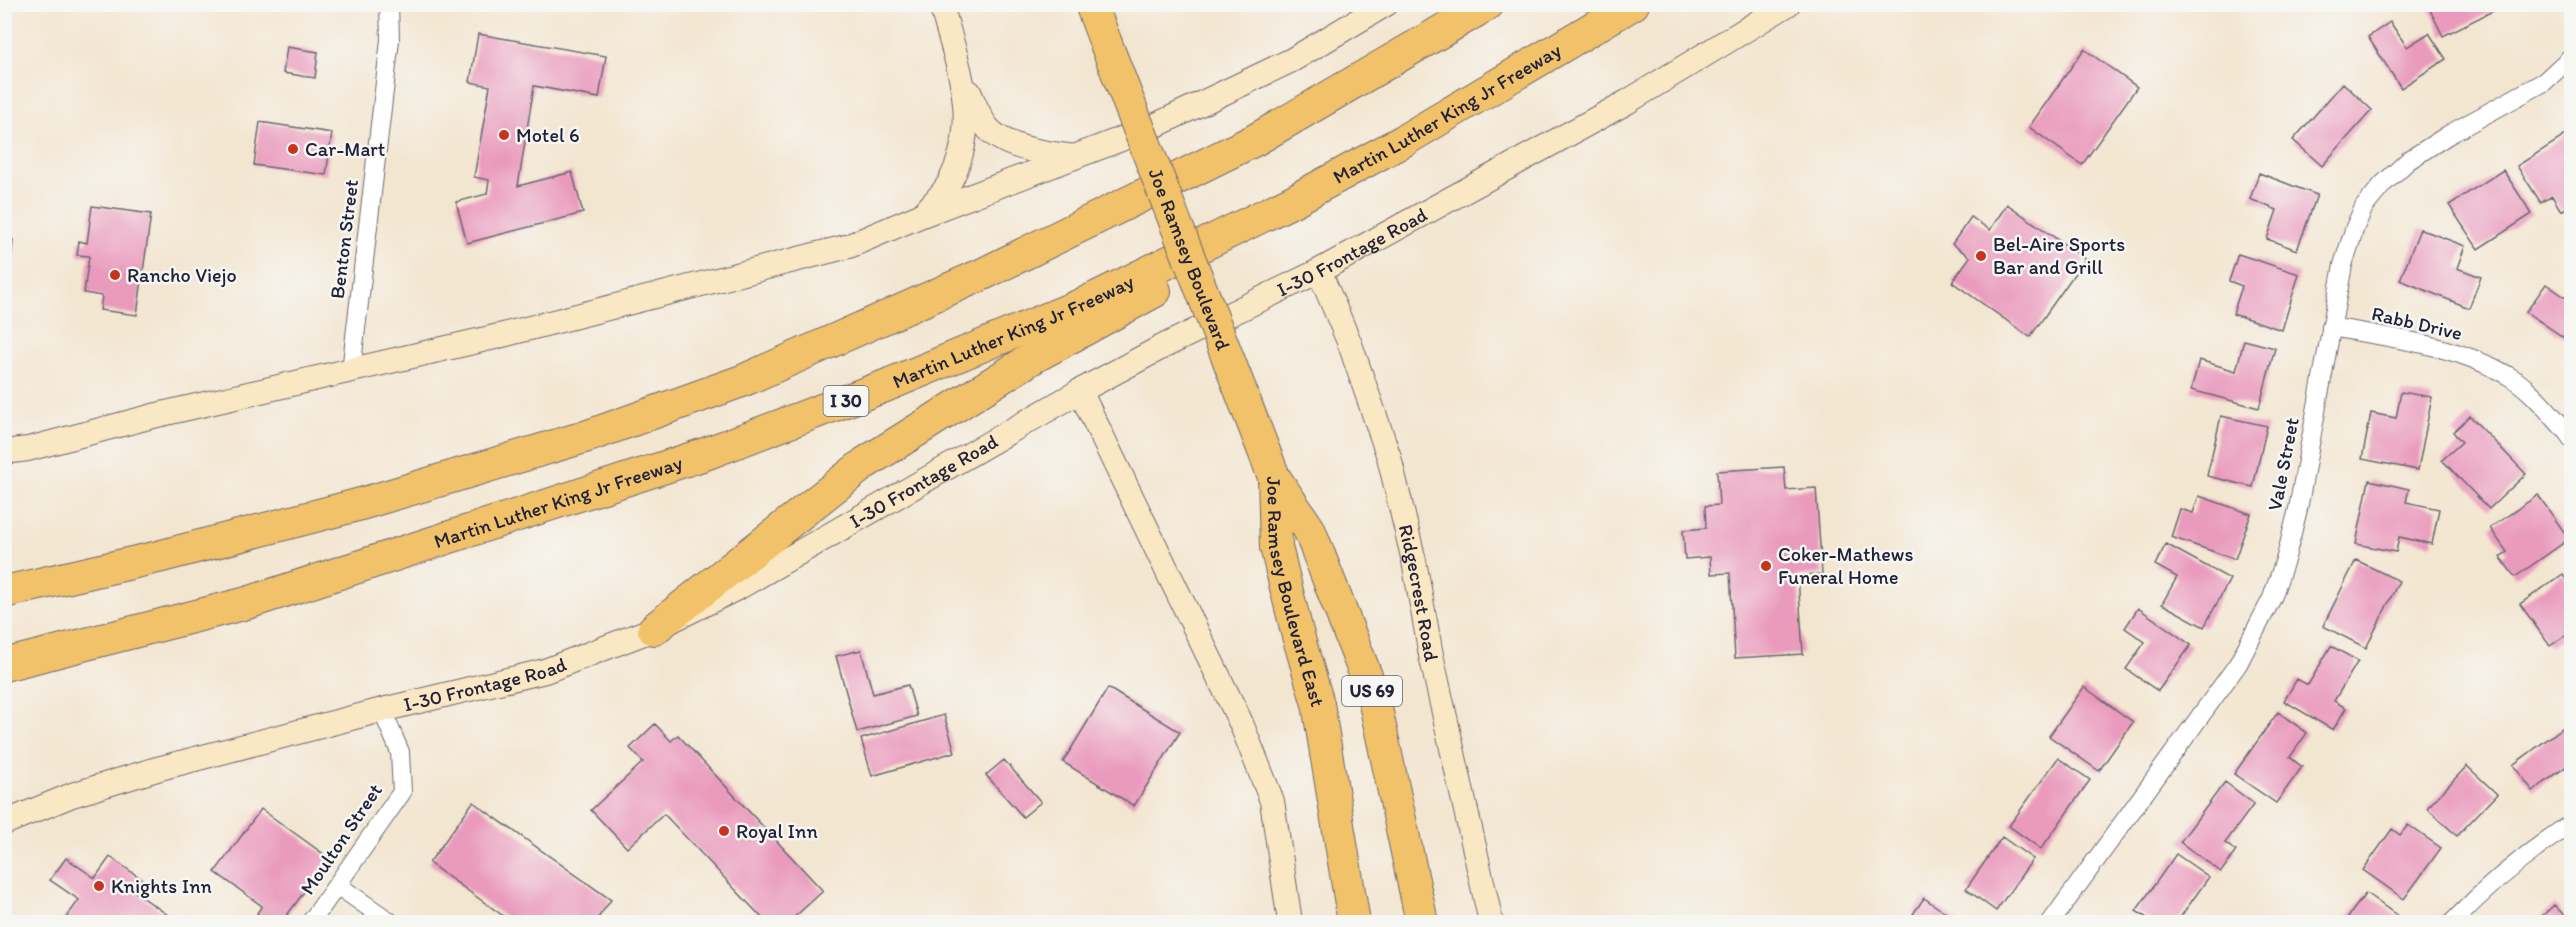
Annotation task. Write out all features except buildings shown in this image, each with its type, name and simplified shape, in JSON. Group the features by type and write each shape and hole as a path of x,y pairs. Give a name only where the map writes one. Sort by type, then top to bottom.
{"highway":[{"name":"Joe Ramsey Boulevard","path":"1091,4 1274,477"},
{"path":"4,592 158,557 361,504 588,436 742,381 983,274 1255,140 1488,4"},
{"name":"Martin Luther King Jr Freeway","path":"4,665 247,603 705,454 885,386 1085,303 1291,202 1403,141 1633,4"},
{"path":"654,629 866,463 1034,357 1241,244 1291,202"},
{"name":"Joe Ramsey Boulevard East","path":"1274,477 1275,547 1318,704 1354,922"},
{"name":"Joe Ramsey Boulevard East","path":"1274,477 1310,529 1373,694 1422,922"}],"main road":[{"path":"922,215 947,187 963,152 968,114 961,76 941,4"},
{"path":"1335,34 1357,4"},
{"path":"4,452 28,449 153,416 351,371 849,246 922,215 1150,128 1292,60 1386,4"},
{"name":"I-30 Frontage Road","path":"4,823 72,795 157,769 382,710 545,671 654,629 741,586 1080,391 1164,346 1319,271 1627,102 1788,4"},
{"path":"961,76 987,127 1010,143 1041,152 1076,158"},
{"name":"Ridgecrest Road","path":"1319,271 1350,344 1389,457 1414,561 1431,655 1491,922"},
{"path":"1080,391 1241,723 1272,801 1290,922"},
{"path":"4,460 28,449"},
{"path":"4,815 28,812"}],"street":[{"name":"Benton Street","path":"351,371 390,39 389,4"},
{"name":"Vale Street","path":"2051,922 2238,664 2272,598 2286,558 2298,509 2343,265 2355,226 2364,207 2383,184 2409,160 2448,135 2544,82 2571,56"},
{"name":"Rabb Drive","path":"2331,327 2445,348 2508,375 2526,389 2571,439"},
{"name":"Moulton Street","path":"311,922 402,792 400,752 382,710"},
{"path":"2454,922 2483,891 2536,847 2571,823"},
{"path":"337,885 390,922"}],"place":[{"name":"Motel 6","path":"504,135"},
{"name":"Car-Mart","path":"293,149"},
{"name":"Bel-Aire Sports Bar and Grill","path":"1981,256"},
{"name":"Rancho Viejo","path":"115,275"},
{"name":"Coker-Mathews Funeral Home","path":"1766,566"},
{"name":"Royal Inn","path":"724,831"},
{"name":"Knights Inn","path":"99,886"}]}
